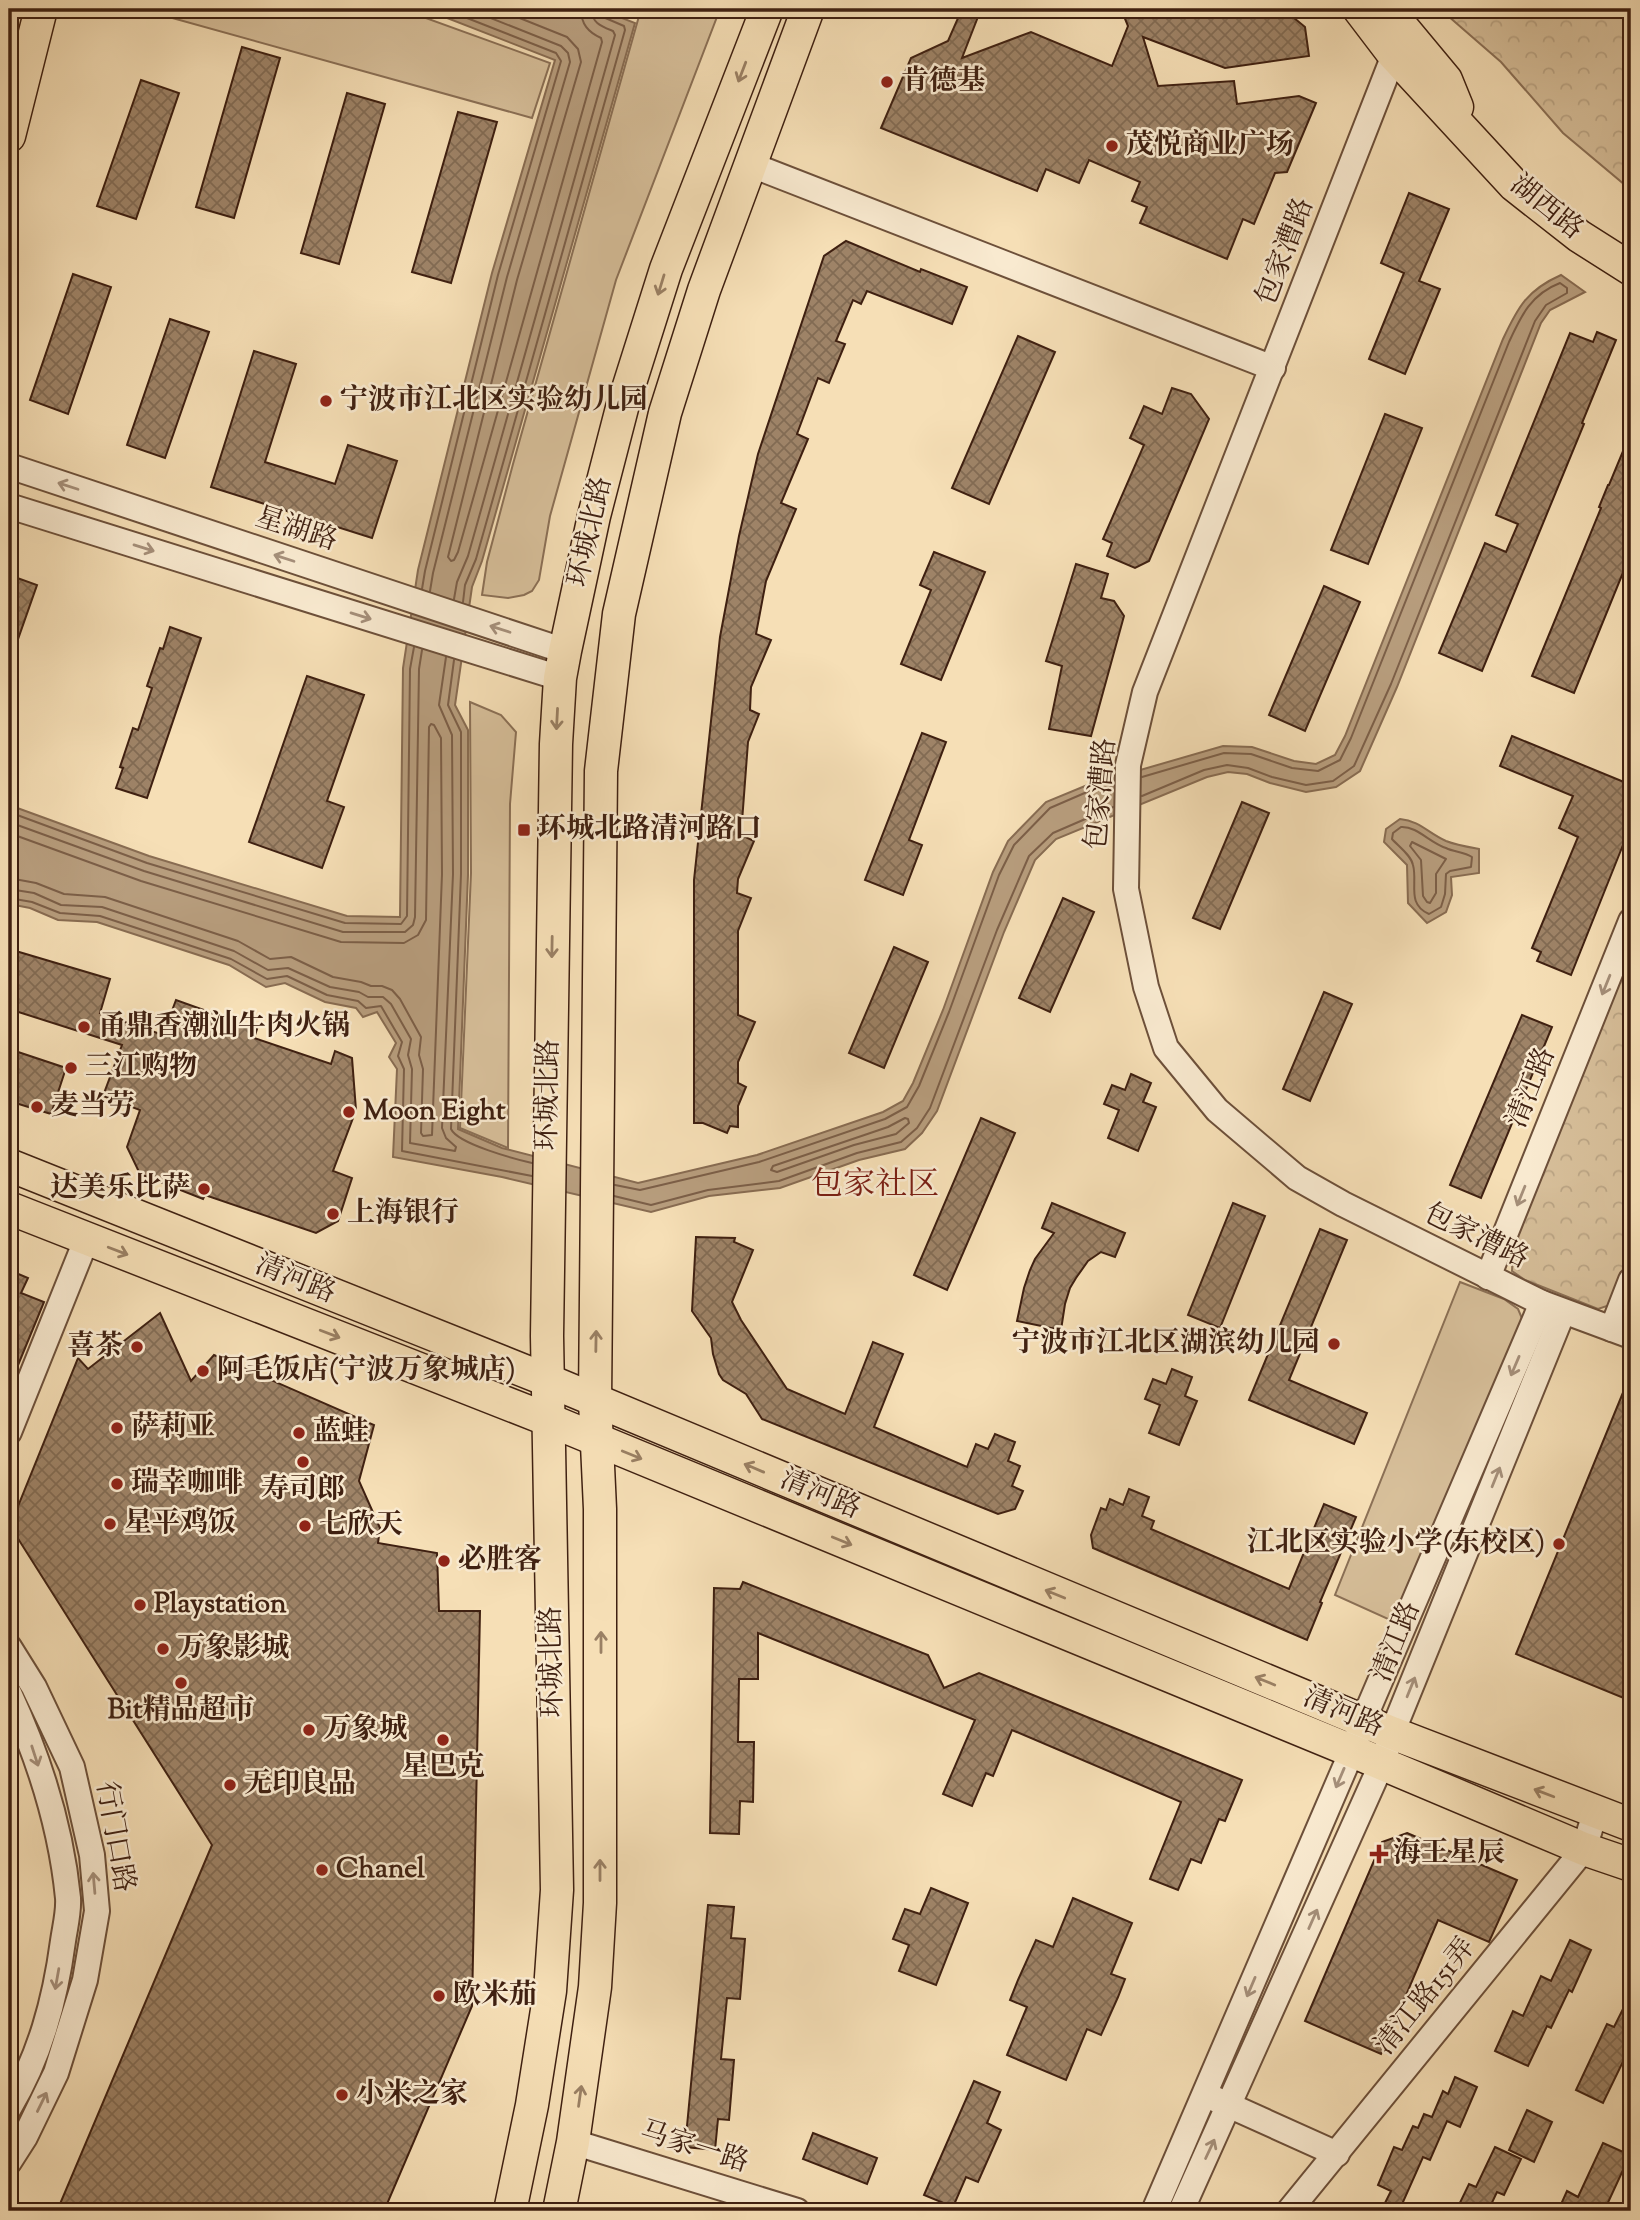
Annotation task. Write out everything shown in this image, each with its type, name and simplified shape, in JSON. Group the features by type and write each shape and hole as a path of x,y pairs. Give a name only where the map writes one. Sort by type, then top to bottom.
{"main road":[{"path":"9,136 41,9"},
{"name":"环城北路","path":"510,2211 532,2105 550,1991 557,1890 547,1380 547,1214 555,813 562,664 594,516 622,408 666,269 767,9"},
{"name":"环城北路","path":"559,2211 573,2142 595,1987 600,1903 600,1508 595,1401 601,771 611,670 622,601 665,413 704,290 808,9"},
{"name":"湖西路","path":"1359,9 1403,47 1470,137 1514,185 1579,236 1631,269"},
{"name":"湖西路","path":"1387,9 1403,47"},
{"name":"清河路","path":"9,1164 547,1380 1392,1733 1631,1825"},
{"name":"清河路","path":"9,1208 549,1420 1584,1849 1631,1865"}],"street":[{"name":"包家漕路","path":"1403,47 1145,692 1128,765 1126,889 1146,987 1166,1048 1217,1110 1297,1178 1343,1204 1488,1277 1553,1307 1621,1333"},
{"path":"749,164 1273,368"},
{"name":"星湖路","path":"9,466 562,664"},
{"path":"9,506 562,664"},
{"name":"清江路","path":"1488,1277 1631,921"},
{"path":"9,1432 87,1238"},
{"path":"1621,1333 1631,1280"},
{"name":"清江路","path":"1154,2211 1363,1721 1553,1307"},
{"name":"清江路","path":"1181,2211 1382,1763 1553,1307"},
{"name":"行门口路","path":"9,1647 34,1687 72,1767 92,1855 97,1911 85,1980 56,2073 25,2137 9,2162"},
{"name":"行门口路","path":"9,1693 30,1739 55,1817 68,1901 57,1983 37,2052 9,2108"},
{"name":"清江路151弄","path":"1289,2211 1584,1849 1595,1813"},
{"path":"1206,2094 1337,2154"},
{"name":"马家一路","path":"573,2142 751,2205 797,2211"}],"green space":[{"path":"140,9 401,9 550,63 532,118"},
{"path":"641,9 720,9 616,280 550,516 539,580 532,591 524,595 508,598 482,595 487,562 513,464"},
{"path":"1440,9 1631,9 1631,190 1563,133 1501,62"},
{"path":"470,702 501,715 516,732 510,804 508,1148 460,1128 471,873"},
{"path":"1631,952 1631,1260 1613,1304 1598,1309 1525,1280 1512,1271 1513,1248"},
{"path":"1460,1282 1504,1299 1518,1309 1524,1323 1399,1624 1335,1595"}],"water":[{"path":"424,9 599,9 635,23 482,561 472,587 455,705 468,730 468,875 458,1129 502,1148 638,1183 757,1155 883,1112 903,1101 943,1010 993,872 1008,841 1046,802 1085,786 1223,746 1252,747 1294,761 1316,764 1335,755 1345,736 1503,339 1514,318 1532,293 1561,275 1585,292 1550,310 1541,323 1397,687 1360,771 1336,787 1306,792 1247,774 1228,772 1207,777 1056,839 1035,860 1004,932 937,1111 922,1133 905,1149 859,1160 780,1188 709,1196 651,1212 502,1177 393,1157 397,1069 389,1057 396,1043 377,1012 363,1017 356,1008 325,1002 285,983 266,987 229,965 97,922 58,920 30,908 9,904 9,805 149,856 347,916 400,917 403,668 418,570 492,273 555,60"},
{"path":"1400,819 1419,825 1446,841 1479,849 1479,873 1451,877 1452,895 1446,912 1427,923 1408,903 1407,865 1384,842 1386,829"}],"building":[{"name":"茂悦商业广场","path":"962,9 981,9 962,58 1031,32 1112,66 1128,26 1121,9 1283,9 1305,27 1309,56 1225,68 1143,37 1158,86 1234,81 1237,104 1299,96 1316,103 1287,172 1275,173 1254,224 1243,219 1227,259 1140,223 1147,207 1132,201 1140,182 1089,160 1079,183 1046,169 1037,191 881,128 911,58 948,41"},
{"path":"242,47 280,58 234,218 196,207"},
{"path":"141,80 179,93 136,219 97,206"},
{"path":"347,93 385,104 339,264 301,253"},
{"path":"458,112 497,122 451,283 412,272"},
{"path":"1409,193 1449,209 1419,281 1440,289 1405,374 1369,359 1404,273 1381,263"},
{"path":"846,241 920,272 921,269 967,287 952,324 867,291 861,304 853,300 836,341 845,344 829,383 818,378 797,434 808,439 781,503 796,509 766,581 756,634 771,640 751,687 750,710 759,714 748,742 741,835 754,841 738,879 737,893 751,898 738,931 738,1015 755,1022 738,1062 738,1083 746,1087 738,1106 738,1127 730,1126 727,1133 703,1123 694,1123 694,880 720,637 758,454 824,256"},
{"path":"73,274 111,287 68,414 30,400"},
{"path":"170,319 209,332 165,458 127,445"},
{"path":"1597,332 1616,340 1482,671 1439,653 1485,543 1506,552 1518,524 1496,515 1570,333 1593,342"},
{"path":"1018,336 1055,352 989,504 952,488"},
{"path":"254,351 296,364 265,462 335,484 348,445 397,461 372,538 211,487"},
{"path":"1172,388 1191,394 1209,419 1149,561 1135,568 1107,556 1112,543 1103,539 1144,445 1130,438 1144,406 1162,414"},
{"path":"1385,414 1422,428 1368,564 1331,550"},
{"path":"1631,432 1631,553 1574,693 1532,676"},
{"path":"934,552 985,572 941,680 901,664 931,590 920,585"},
{"path":"1076,564 1108,574 1101,598 1114,601 1124,616 1091,736 1049,729 1062,666 1046,661"},
{"path":"9,575 37,585 11,659 9,658"},
{"path":"1324,586 1360,602 1305,731 1269,715"},
{"path":"170,627 201,638 147,798 116,788 133,728 138,730 152,688 147,686"},
{"path":"307,676 364,695 327,801 344,807 322,868 249,842"},
{"path":"922,733 946,742 909,840 922,845 903,895 865,880"},
{"path":"1512,736 1624,782 1631,825 1571,975 1537,961 1541,952 1532,948 1578,837 1559,828 1573,796 1500,766"},
{"path":"1242,802 1269,813 1220,929 1193,918"},
{"path":"1063,898 1094,912 1050,1012 1019,998"},
{"path":"894,947 928,962 884,1068 849,1053"},
{"path":"9,949 110,979 100,1013 163,1035 176,1000 257,1029 254,1038 331,1064 335,1051 352,1058 356,1110 333,1171 352,1178 338,1221 316,1233 205,1195 203,1199 140,1174 127,1147 140,1110 103,1096 122,1045 9,1009"},
{"path":"1324,992 1352,1004 1310,1101 1283,1089"},
{"path":"1522,1015 1552,1027 1481,1198 1450,1185"},
{"path":"9,1049 66,1068 51,1114 9,1101"},
{"path":"1131,1074 1151,1083 1143,1102 1156,1107 1138,1151 1108,1138 1119,1110 1104,1104 1112,1085 1125,1090"},
{"path":"981,1118 1015,1133 947,1290 914,1275"},
{"path":"1052,1203 1125,1233 1115,1257 1101,1252 1088,1261 1076,1278 1065,1304 1061,1330 1017,1321 1030,1270 1054,1233 1042,1228"},
{"path":"1233,1203 1265,1216 1220,1328 1188,1315"},
{"path":"1320,1229 1347,1240 1289,1380 1367,1413 1354,1444 1249,1400"},
{"path":"696,1237 735,1238 734,1242 753,1250 732,1302 787,1389 845,1414 873,1342 903,1354 874,1427 967,1467 976,1444 988,1449 995,1434 1015,1442 1008,1461 1020,1466 1012,1486 1023,1491 1015,1509 998,1514 762,1419 746,1394 723,1380 719,1374 711,1338 692,1311"},
{"path":"9,1270 28,1278 21,1293 44,1302 9,1387"},
{"name":"万象城","path":"160,1313 191,1381 214,1355 374,1425 359,1481 380,1528 378,1543 437,1553 439,1611 480,1611 472,2006 384,2211 57,2211 212,1845 10,1526 78,1358 88,1369"},
{"path":"1172,1369 1192,1377 1185,1396 1197,1401 1179,1445 1149,1433 1160,1405 1145,1399 1153,1379 1166,1384"},
{"path":"1631,1373 1631,1701 1516,1654"},
{"path":"1129,1489 1149,1497 1142,1516 1154,1521 1151,1529 1289,1589 1324,1504 1356,1517 1307,1640 1093,1548 1091,1535 1101,1508 1106,1510 1110,1499 1123,1505"},
{"path":"743,1582 928,1655 944,1688 979,1673 1242,1780 1225,1821 1219,1819 1201,1863 1191,1859 1178,1890 1150,1879 1181,1802 1012,1730 993,1776 986,1773 972,1806 943,1794 975,1720 758,1633 758,1679 739,1679 738,1742 754,1742 753,1802 740,1801 739,1834 710,1833 714,1588 740,1589"},
{"path":"1407,1833 1517,1880 1489,1942 1438,1920 1381,2054 1305,2021 1382,1842"},
{"path":"931,1888 968,1903 936,1985 899,1971 909,1945 893,1939 905,1909 920,1914"},
{"path":"1073,1898 1132,1923 1111,1974 1125,1979 1118,1997 1101,2035 1087,2029 1066,2080 1007,2055 1027,2007 1010,2000 1018,1980 1036,1940 1053,1947"},
{"path":"708,1905 734,1907 731,1938 745,1939 740,1999 727,1998 721,2059 734,2060 729,2120 718,2119 715,2150 685,2147"},
{"path":"1570,1940 1591,1950 1572,1992 1569,1990 1551,2028 1547,2026 1528,2066 1495,2051 1513,2011 1523,2016 1541,1976 1551,1981"},
{"path":"1631,1993 1631,2045 1603,2103 1576,2090 1607,2024 1614,2027"},
{"path":"1455,2077 1477,2087 1460,2127 1447,2121 1430,2160 1423,2157 1399,2211 1381,2211 1391,2191 1378,2185 1394,2147 1402,2150 1413,2126 1418,2128 1424,2114 1432,2117 1443,2091 1448,2094"},
{"path":"974,2081 1000,2092 987,2123 1001,2130 978,2182 966,2177 953,2207 924,2195"},
{"path":"1527,2110 1552,2122 1534,2162 1509,2150"},
{"path":"813,2133 877,2158 867,2184 803,2159"},
{"path":"1603,2143 1630,2155 1605,2209 1610,2211 1558,2211 1567,2191 1578,2197"},
{"path":"1495,2147 1521,2159 1504,2195 1497,2192 1488,2211 1456,2211 1469,2184 1476,2187"}],"place":[{"name":"肯德基","path":"887,82"},
{"name":"茂悦商业广场","path":"1112,146"},
{"name":"宁波市江北区实验幼儿园","path":"326,401"},
{"name":"环城北路清河路口","path":"524,830"},
{"name":"甬鼎香潮汕牛肉火锅","path":"84,1027"},
{"name":"三江购物","path":"71,1068"},
{"name":"麦当劳","path":"37,1107"},
{"name":"Moon Eight","path":"349,1112"},
{"name":"达美乐比萨","path":"204,1189"},
{"name":"上海银行","path":"333,1214"},
{"name":"宁波市江北区湖滨幼儿园","path":"1334,1344"},
{"name":"喜茶","path":"137,1347"},
{"name":"阿毛饭店(宁波万象城店)","path":"203,1371"},
{"name":"萨莉亚","path":"117,1428"},
{"name":"蓝蛙","path":"299,1433"},
{"name":"寿司郎","path":"303,1462"},
{"name":"瑞幸咖啡","path":"117,1484"},
{"name":"星平鸡饭","path":"110,1524"},
{"name":"七欣天","path":"305,1526"},
{"name":"江北区实验小学(东校区)","path":"1559,1544"},
{"name":"必胜客","path":"444,1561"},
{"name":"Playstation","path":"140,1605"},
{"name":"万象影城","path":"163,1649"},
{"name":"Bit精品超市","path":"181,1683"},
{"name":"万象城","path":"309,1730"},
{"name":"星巴克","path":"443,1740"},
{"name":"无印良品","path":"230,1785"},
{"name":"海王星辰","path":"1379,1854"},
{"name":"Chanel","path":"322,1870"},
{"name":"欧米茄","path":"439,1996"},
{"name":"小米之家","path":"342,2095"}],"district":[{"name":"包家社区","path":"875,1186"}]}
